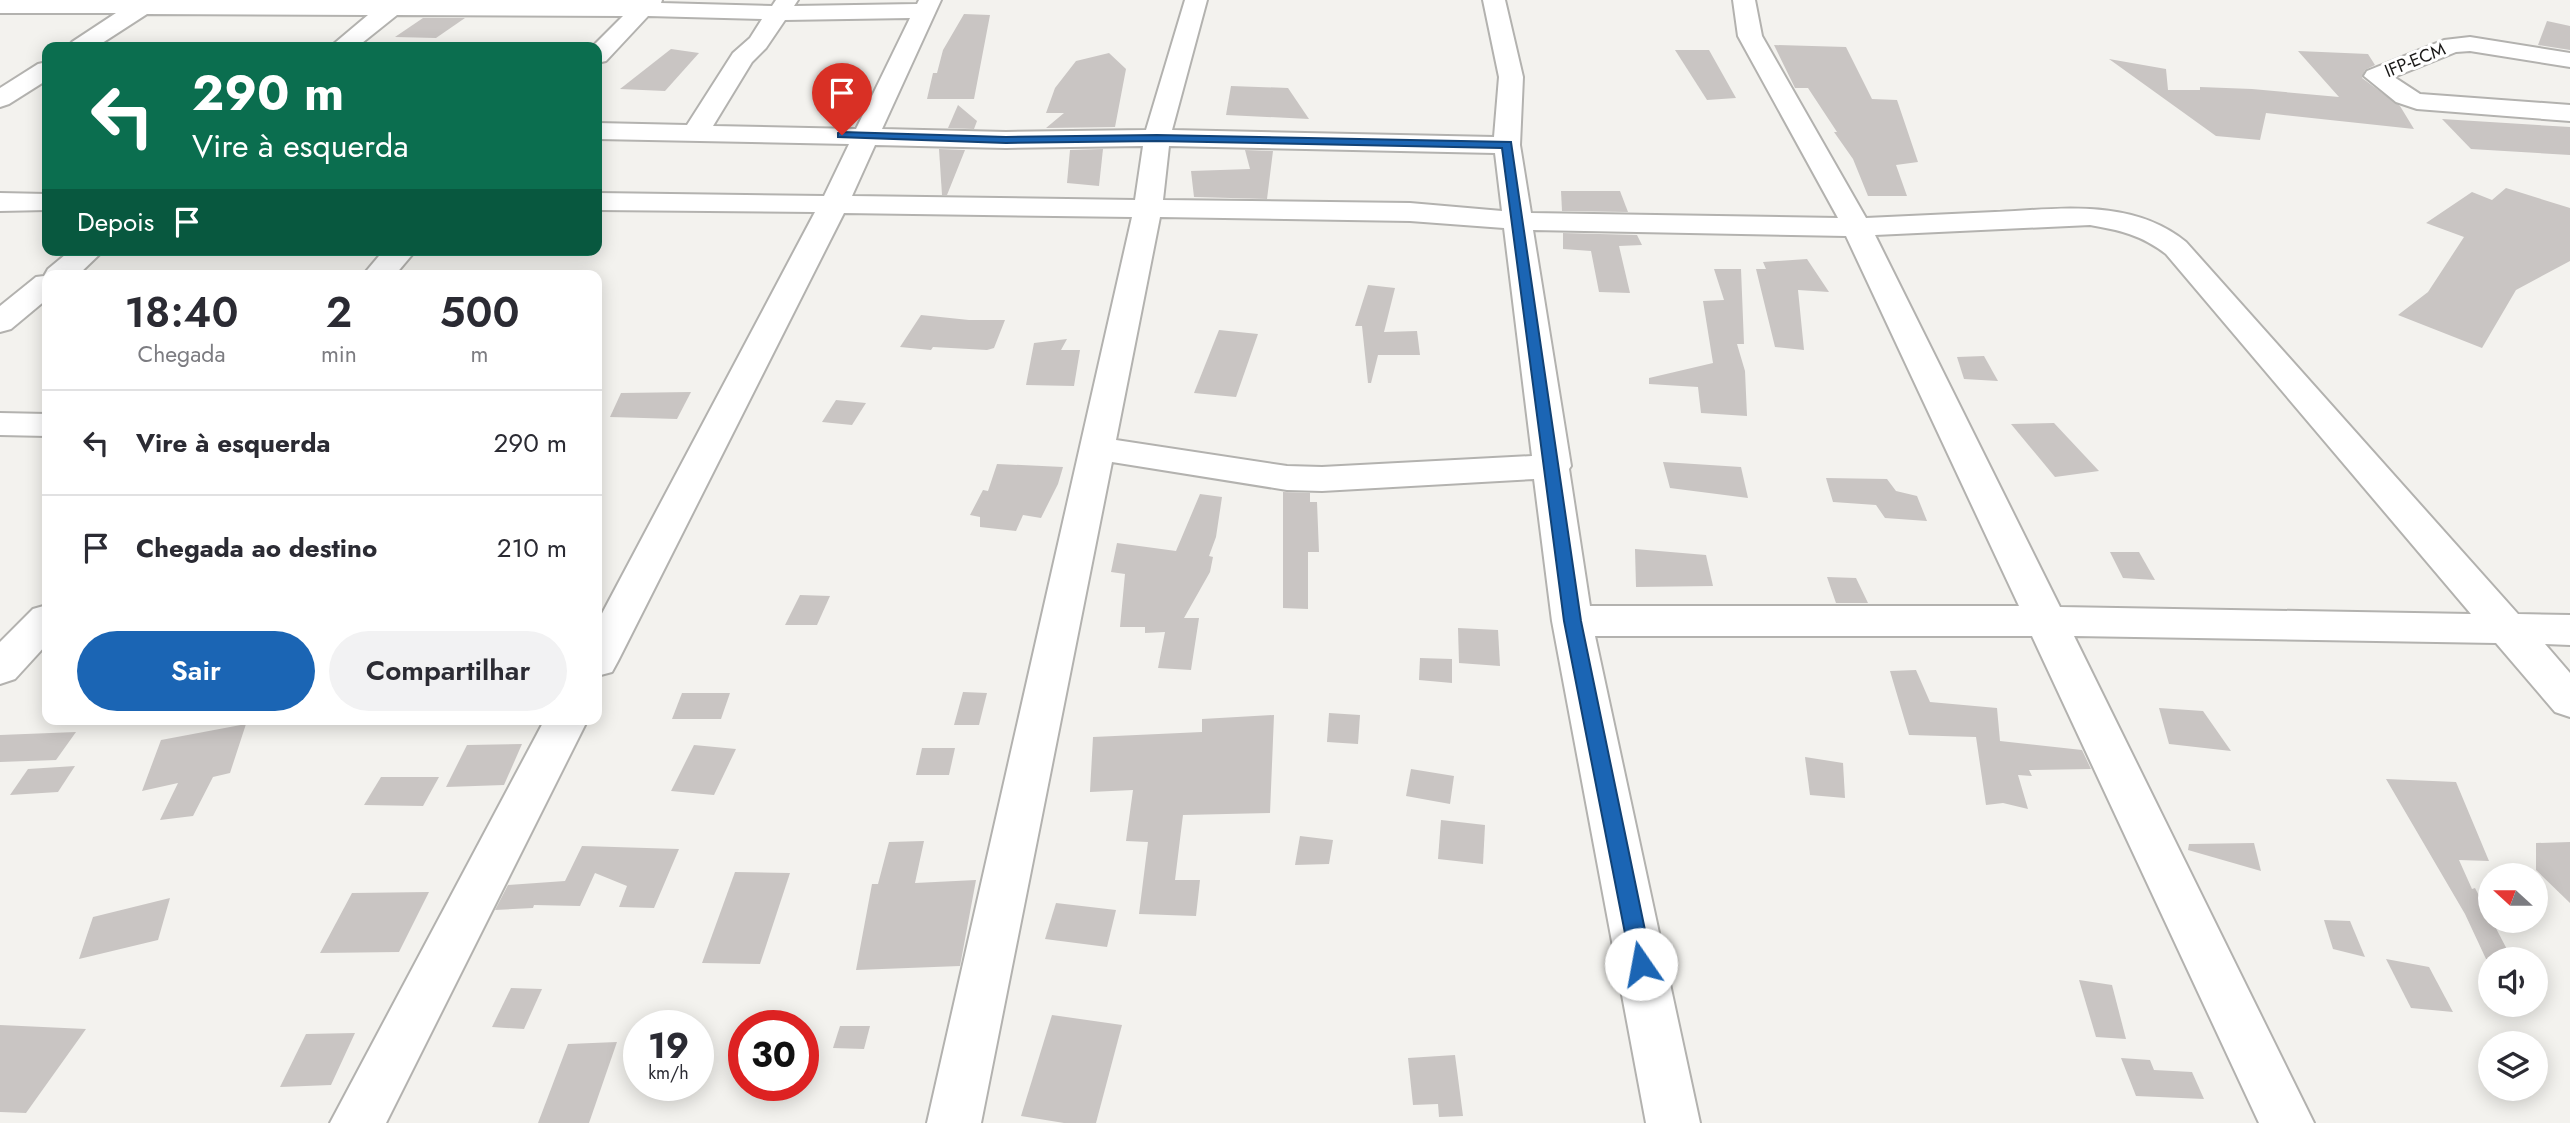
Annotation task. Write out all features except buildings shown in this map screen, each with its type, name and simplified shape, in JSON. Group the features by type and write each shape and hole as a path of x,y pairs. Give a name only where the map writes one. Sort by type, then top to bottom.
{"street":[{"path":"954,1123 1148,208 1157,138 1196,0"},
{"path":"1494,0 1511,77 1507,145 1572,621 1673,1123"},
{"path":"1744,0 1750,36 1857,227 2287,1123"},
{"path":"88,42 148,3"},
{"path":"0,6 148,3 927,6 835,202 607,621 602,641"},
{"path":"348,42 397,4"},
{"path":"602,51 647,4"},
{"path":"695,133 742,58 754,48 783,6"},
{"name":"IFP-ECM","path":"2570,60 2470,44 2452,46 2376,76 2405,97 2417,101 2570,113"},
{"path":"0,99 42,72"},
{"path":"602,131 1006,140 1157,138 1507,145"},
{"path":"602,201 835,202 1410,212 1519,221 1857,227 2090,216 2137,225 2160,235 2202,275 2570,701"},
{"path":"0,202 42,202"},
{"path":"65,270 82,256"},
{"path":"383,270 395,256"},
{"path":"0,323 42,288"},
{"path":"0,424 42,425"},
{"path":"1097,448 1287,478 1322,479 1508,468 1554,477"},
{"path":"1572,621 2044,621 2570,630"},
{"path":"0,668 42,624"},
{"path":"357,1123 563,725"}],"route":[{"path":"842,135 1006,140 1157,138 1507,145 1553,466 1572,621 1641,964"}]}
